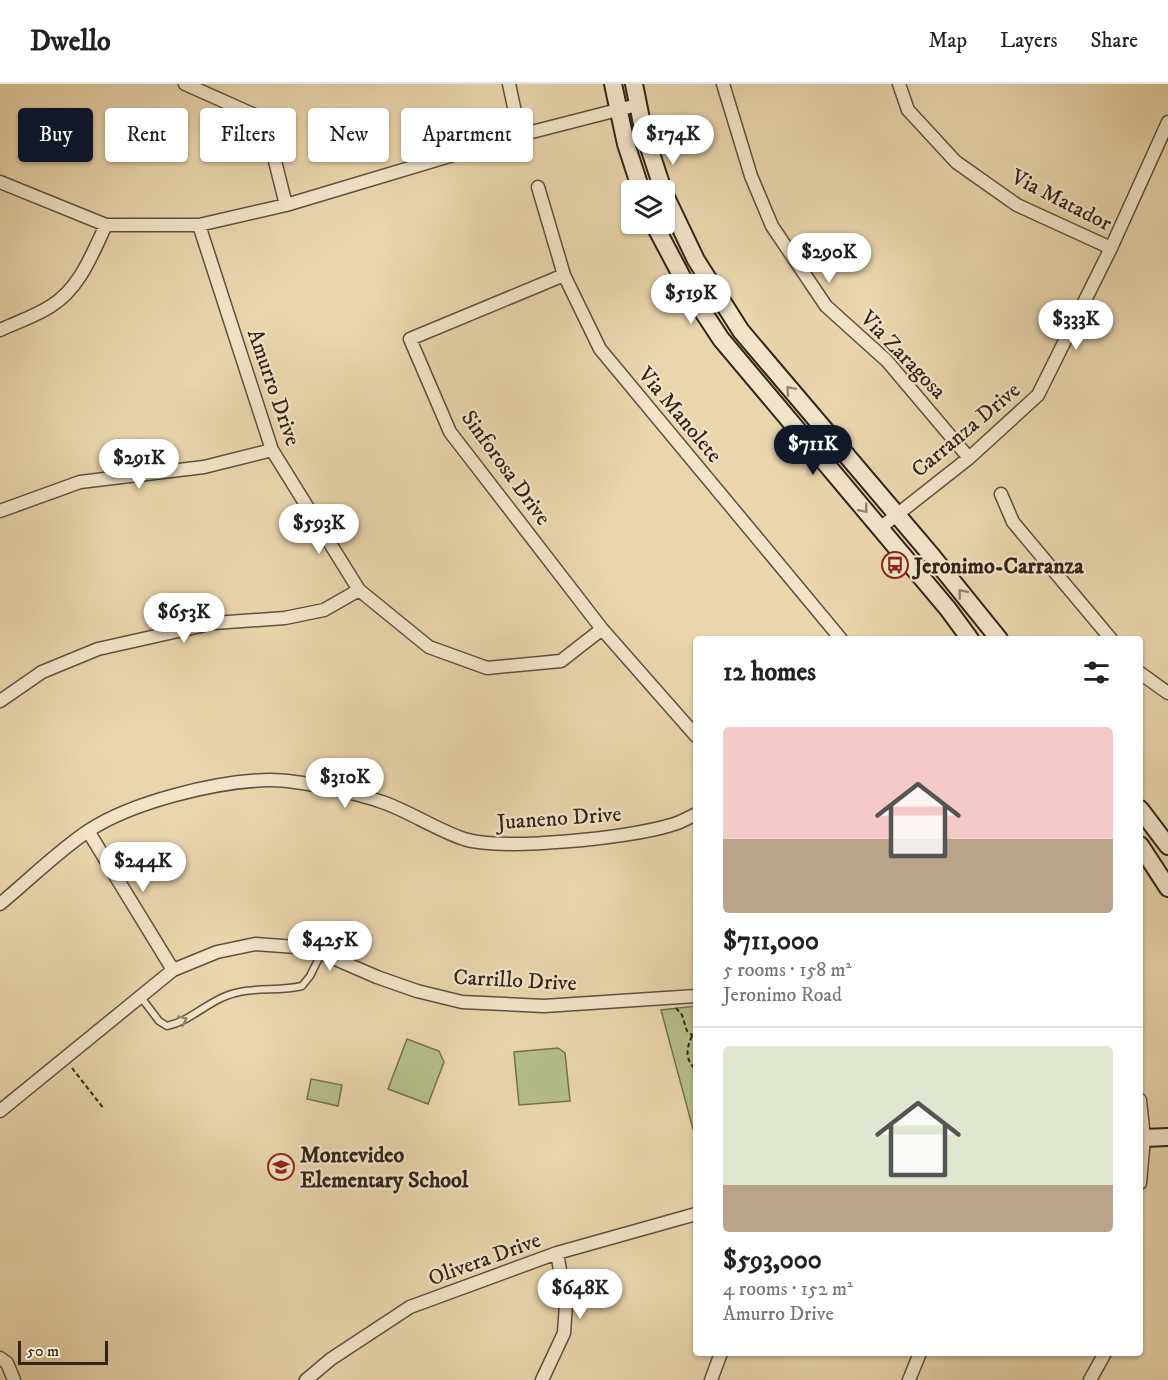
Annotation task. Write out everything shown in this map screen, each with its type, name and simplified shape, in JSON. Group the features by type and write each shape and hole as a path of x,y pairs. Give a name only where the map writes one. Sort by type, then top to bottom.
{"main road":[{"path":"614,84 618,110 638,180"},
{"path":"634,84 650,154 660,180"},
{"path":"675,215 696,260 741,330 997,636"},
{"path":"659,234 686,284 721,339 968,636"},
{"path":"1143,813 1168,846"},
{"path":"1143,850 1168,888"},
{"path":"1144,1138 1168,1137"}],"street":[{"path":"186,84 259,117 268,133 286,205"},
{"path":"509,84 514,108"},
{"name":"Via Zaragosa","path":"723,84 751,176 772,226 826,306 887,362 969,458"},
{"name":"Via Matador","path":"899,84 908,110 956,162 1017,205 1111,248"},
{"path":"533,132 637,105"},
{"name":"Carranza Drive","path":"880,528 969,458 1038,395 1111,248 1168,122"},
{"path":"0,182 106,225 199,225 286,205 430,162"},
{"name":"Via Manolete","path":"538,187 564,275 600,349 839,636"},
{"path":"0,330 52,306 66,293 78,280 106,225"},
{"name":"Amurro Drive","path":"199,225 272,450 359,590 429,647 487,668 561,661 602,629"},
{"name":"Sinforosa Drive","path":"564,275 410,339 450,432 602,629 693,733"},
{"path":"0,511 80,482 204,467 272,450"},
{"path":"1001,494 1013,522 1109,636"},
{"path":"0,701 42,672 98,649 214,623 285,618 324,610 359,590"},
{"path":"1143,675 1168,693"},
{"name":"Juaneno Drive","path":"0,904 88,831 146,804 188,791 270,780 315,786 384,803 462,838 483,843 564,840 631,833 672,825 693,815"},
{"path":"88,831 173,970"},
{"name":"Carrillo Drive","path":"0,1111 173,970 217,952 255,944 309,948 387,980 462,1002 544,1006 693,996"},
{"path":"1143,1128 1143,1149"},
{"name":"Olivera Drive","path":"306,1380 331,1359 410,1307 557,1253 693,1215"},
{"path":"542,1380 564,1333 566,1304 557,1253"},
{"path":"711,1380 720,1356"},
{"path":"909,1380 919,1356"},
{"path":"1090,1380 1102,1356"},
{"path":"0,1358 7,1363 15,1379"}],"lane":[{"path":"139,996 159,1021 167,1026 191,1017 225,996 248,990 302,986 310,976 322,952"}],"path":[{"path":"674,998 676,1011 682,1015 684,1026 692,1036 687,1057 693,1068"},
{"path":"64,1058 104,1108"}],"green space":[{"path":"693,1006 693,1129 661,1010"},
{"path":"407,1039 439,1051 444,1062 428,1104 388,1089"},
{"path":"558,1048 565,1053 570,1101 519,1105 514,1052"},
{"path":"311,1079 342,1085 338,1106 307,1099"}],"place":[{"name":"Jeronimo-Carranza","path":"895,565"},
{"name":"Montevideo Elementary School","path":"281,1167"}]}
